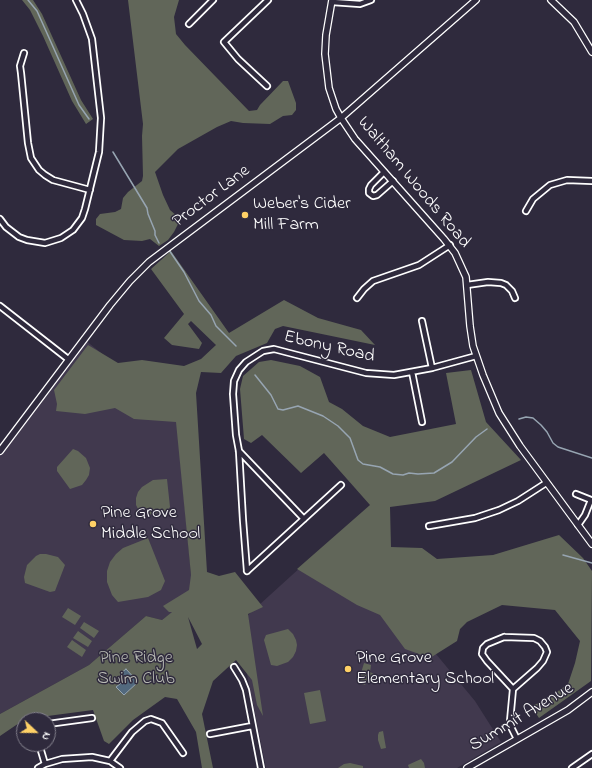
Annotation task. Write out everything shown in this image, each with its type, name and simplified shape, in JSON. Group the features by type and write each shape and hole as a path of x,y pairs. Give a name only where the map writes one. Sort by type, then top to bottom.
{"street":[{"path":"0,219 13,233 28,240 37,242 53,241 67,235 78,225 85,210 99,152 101,118 92,39 76,0"},
{"path":"189,24 212,0"},
{"path":"267,86 238,59 224,42 268,0"},
{"path":"332,1 360,4 370,0"},
{"name":"Proctor Lane","path":"0,452 68,359 130,281 149,262 341,118 476,0"},
{"path":"551,0 574,22 592,52"},
{"name":"Waltham Woods Road","path":"332,1 326,39 325,65 329,88 341,118 355,139 450,245 460,260 466,277 470,326 476,356 503,420 546,483 592,544"},
{"path":"24,53 20,66 31,158 39,170 53,180 90,190"},
{"path":"384,172 371,185 369,193 372,196 377,195 393,181"},
{"path":"526,211 533,199 550,185 567,180 592,181"},
{"path":"357,298 364,289 373,282 419,265 450,245"},
{"path":"467,285 488,282 501,283 512,291 515,298"},
{"path":"0,306 68,359"},
{"path":"422,321 432,368"},
{"name":"Ebony Road","path":"304,518 247,571 239,451 236,435 233,394 234,381 239,370 246,362 263,351 277,350 366,373 394,374 432,368 476,356"},
{"path":"412,372 422,422"},
{"path":"239,451 304,518 341,485"},
{"path":"429,526 475,518 499,510 518,501 546,483"},
{"path":"576,494 591,500 585,515 578,525"},
{"path":"513,689 486,661 482,654 483,648 498,638 534,638 540,641 547,652 546,657 537,668 513,689 510,720 512,729 517,739"},
{"path":"234,667 246,690 261,768"},
{"name":"Summit Avenue","path":"470,767 568,710 592,692"},
{"path":"56,723 92,718"},
{"path":"110,761 132,732 145,720 151,719 162,723 183,753"},
{"path":"210,734 252,726"},
{"path":"41,752 45,764"},
{"path":"572,768 592,754"},
{"path":"38,768 45,764 62,759 79,757 92,757 110,761 120,768"}],"shaded area":[{"name":"Pine Grove Middle School","path":"85,340 121,369 172,368 193,596 162,620 146,616 89,665 0,714 0,452"},
{"name":"Pine Grove Elementary School","path":"313,556 431,648 475,701 501,742 457,768 266,768 237,625"}],"green space":[{"path":"22,0 33,0 42,14 81,100 93,119 86,124 72,101 30,10"},
{"path":"128,0 179,0 174,17 176,34 249,111 257,110 283,81 288,81 296,103 296,110 292,115 283,116 270,124 231,121 217,127 178,149 155,172 170,210 177,216 178,224 168,240 159,246 150,239 142,241 124,240 96,225 96,219 100,214 115,212 121,209 123,198 142,181 143,176 143,124"},
{"name":"Pine Ridge Swim Club","path":"171,251 229,333 284,300 318,318 361,330 375,345 283,326 275,329 267,343 236,356 221,373 201,372 196,393 207,572 219,576 235,572 263,607 248,614 263,716 257,705 252,680 236,660 213,681 202,714 213,768 202,768 196,732 177,699 165,697 133,720 109,744 104,741 93,710 56,715 56,712 16,712 16,725 0,736 0,714 89,665 146,616 162,620 172,612 169,612 163,606 189,590 191,575 176,422 134,419 115,408 85,414 56,411 57,404 54,390 88,345 118,363 142,360 184,366 201,359 216,345 191,321 188,324 202,343 199,349 172,345 164,338 184,314 151,269","holes":["188,617 202,644 197,649"]},
{"path":"271,360 300,366 320,377 329,402 342,409 363,426 390,437 456,424 446,373 471,370 486,422 521,460 435,501 390,507 391,547 422,548 437,559 493,555 559,535 583,558 592,571 591,681 539,718 531,706 544,701 568,684 575,663 580,641 555,610 502,605 467,622 460,629 457,641 430,658 405,649 380,615 357,605 297,569 370,505 324,453 301,473 262,435 251,443 244,439 240,389 243,376 259,362"},
{"path":"73,449 78,451 86,458 90,468 89,475 82,485 70,489 57,471 57,467"},
{"path":"167,479 170,507 167,511 144,516 136,505 138,492 142,487 153,480"},
{"path":"148,538 165,581 161,590 148,597 118,602 112,595 107,582 107,571 110,562 123,548"},
{"path":"40,554 58,557 65,565 55,591 50,592 25,583 24,577 27,565"},
{"path":"68,608 81,616 75,625 62,617"},
{"path":"84,622 99,631 94,638 80,628"},
{"path":"288,629 296,640 296,651 288,662 277,666 271,665 264,640 266,635"},
{"path":"78,631 92,641 88,647 73,638"},
{"path":"72,640 86,650 82,657 67,647"},
{"path":"364,663 371,665 370,672 378,676 379,681 366,683 365,685 358,683"},
{"path":"320,690 326,721 310,724 304,693"},
{"path":"383,731 386,748 381,749 378,735 379,732"},
{"path":"421,759 425,768 409,768 408,765"},
{"path":"350,763 363,766 363,768 338,768 344,764"}],"water":[{"path":"126,669 138,682 124,695 116,687 125,680 120,674"}],"waterway":[{"path":"28,0 37,11 79,105 89,119"},
{"path":"113,152 147,208 159,243"},
{"path":"169,250 184,272 199,301 211,315 216,326 236,346"},
{"path":"255,375 271,395 278,409 283,410 298,406 323,416 338,426 350,438 358,460 363,464 380,467 393,474 403,475 409,473 434,473 452,462 476,437 487,429"},
{"path":"519,419 526,417 533,418 541,425 553,443 558,447 592,458"},
{"path":"563,555 592,563"}],"place":[{"name":"Weber's Cider Mill Farm","path":"245,215"},
{"name":"Pine Grove Middle School","path":"93,524"},
{"name":"Pine Grove Elementary School","path":"348,669"}]}
